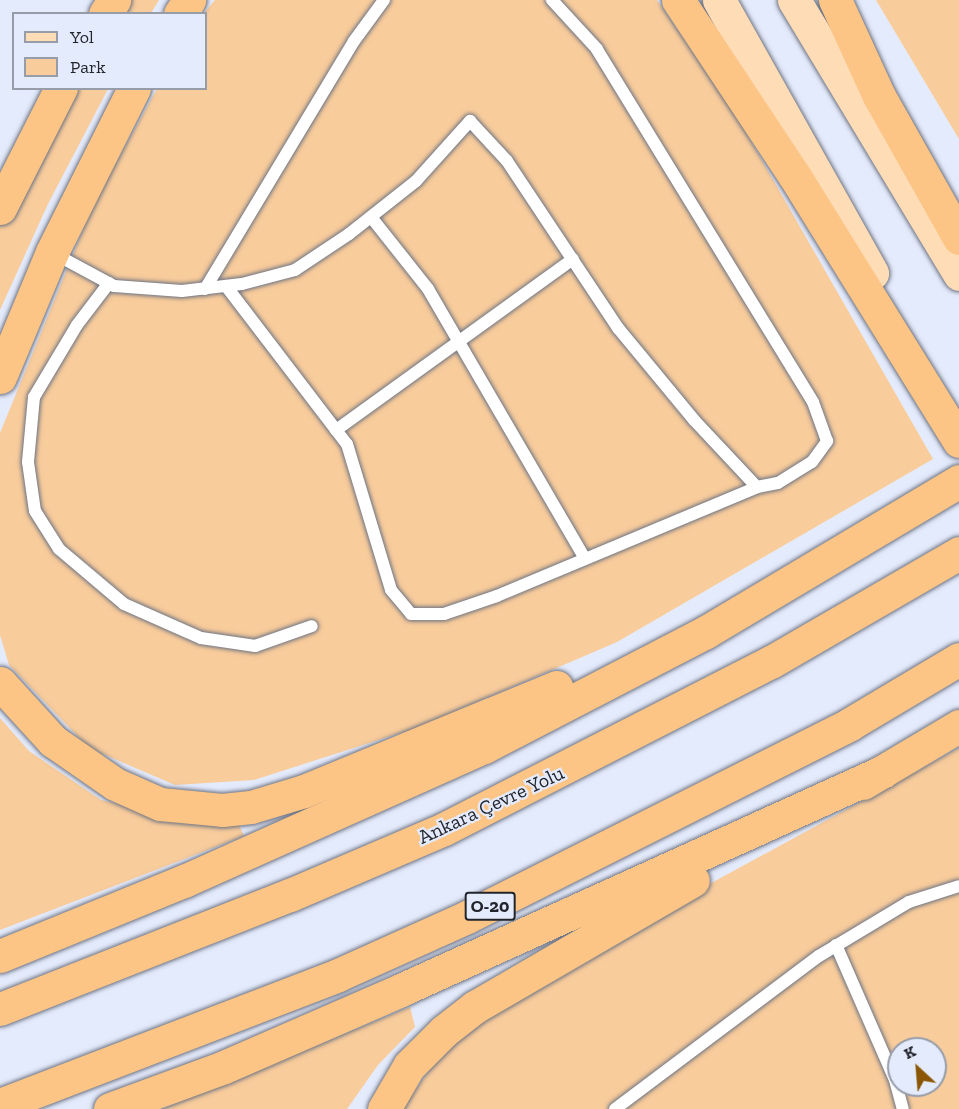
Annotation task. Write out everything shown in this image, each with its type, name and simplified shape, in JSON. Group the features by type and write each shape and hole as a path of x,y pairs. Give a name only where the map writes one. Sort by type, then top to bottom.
{"highway":[{"path":"678,0 794,176 959,441"},
{"path":"835,0 879,96 959,238"},
{"path":"0,208 61,90"},
{"path":"0,377 52,252 133,90"},
{"path":"0,683 53,741 79,761 140,796 189,809 251,807 350,774 583,676 726,609 959,481"},
{"path":"0,956 184,881 484,747 715,627 840,555 892,519"},
{"name":"Ankara Çevre Yolu","path":"0,1009 290,895 444,829 771,662 948,559"},
{"name":"O-20","path":"0,1105 338,975 466,917 850,724 959,659"},
{"path":"384,1109 409,1066 444,1031 475,1007 959,726"},
{"path":"110,1109 224,1066 392,994 882,772"}],"main road":[{"path":"719,0 959,428"},
{"path":"794,0 959,274"}],"lane":[{"path":"205,289 354,41 384,0"},
{"path":"226,286 347,444 366,497 391,590 411,614 444,614 585,559 757,487 778,483 812,462 827,441 813,402 597,49 552,0"},
{"path":"52,252 109,283 182,291 226,286 295,270 416,181 470,121 507,161 618,328 694,420 757,487"},
{"path":"371,216 428,289 460,340 585,559"},
{"path":"336,430 573,260"},
{"path":"109,283 77,326 34,397 28,462 35,511 59,549 124,604 201,638 255,646 312,626"},
{"path":"615,1109 836,945 909,902 959,886"},
{"path":"836,945 895,1080 903,1109"}],"green space":[{"path":"124,0 159,0 152,12 117,12"},
{"path":"215,0 657,0 733,110 933,459 617,642 416,728 254,780 175,785 89,748 9,665 0,635 0,433 95,201 156,90 207,90 207,12 205,12"},
{"path":"876,0 959,0 959,139"},
{"path":"69,90 107,90 48,204 0,310 0,226"},
{"path":"0,718 29,751 101,800 168,815 235,816 244,836 0,930"},
{"path":"959,748 959,1109 402,1109 459,1029 596,946"},
{"path":"410,1007 415,1027 378,1065 347,1109 163,1109"}]}
